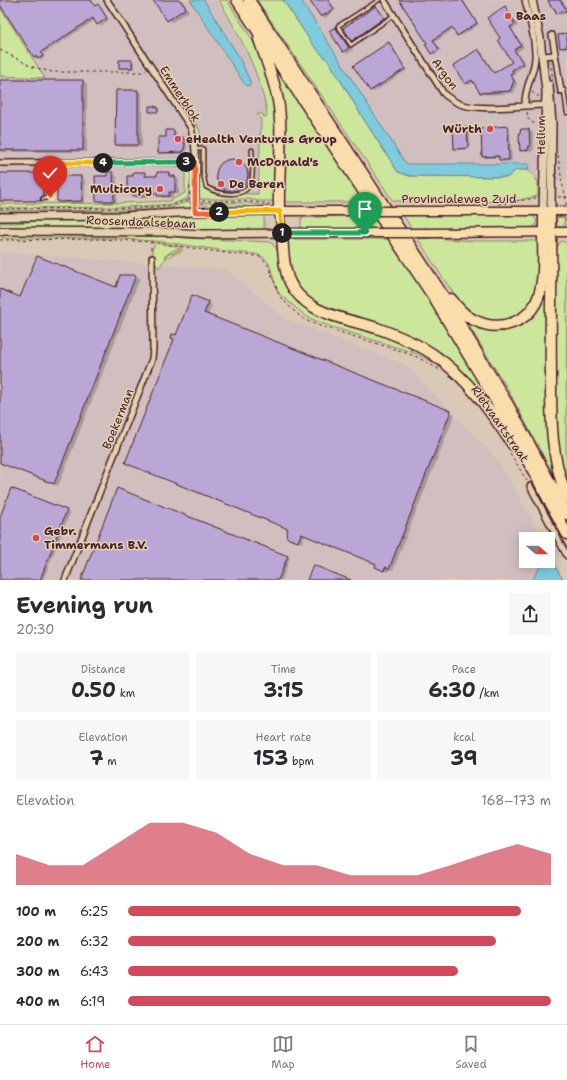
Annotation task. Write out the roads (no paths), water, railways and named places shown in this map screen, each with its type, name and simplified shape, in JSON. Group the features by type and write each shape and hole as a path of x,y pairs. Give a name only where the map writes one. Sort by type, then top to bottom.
{"highway":[{"path":"237,0 432,295 482,378 567,534"},
{"path":"249,0 442,294 507,403 567,514"},
{"path":"256,29 274,85 278,106 280,136 279,207"},
{"path":"282,233 285,266 289,279 300,297 316,309 329,315 377,328 403,338 435,355 477,394 517,451 534,472"},
{"path":"442,294 451,298 464,314 484,324 501,326 526,316 534,306 539,295 547,233"},
{"path":"547,233 552,436 554,455 567,498"}],"main road":[{"name":"Provincialeweg Zuid","path":"279,207 351,211 566,211"},
{"path":"279,207 282,233 566,232"},
{"path":"547,211 547,233"}],"street":[{"name":"Emmerblok","path":"107,0 189,124 193,136 195,162 192,201 195,212"},
{"name":"Argon","path":"384,0 444,94 453,100 462,105 481,108 548,105"},
{"path":"525,0 535,57 533,70 526,90 526,105"},
{"name":"Helium","path":"532,0 543,58 548,105 552,197 547,211"},
{"path":"552,36 564,90"},
{"path":"543,58 555,55"},
{"name":"Helium","path":"547,211 544,197 545,124 548,105"},
{"path":"0,163 195,162"},
{"name":"Roosendaalsebaan","path":"0,217 124,216 195,212 265,211 279,207"},
{"name":"Roosendaalsebaan","path":"0,231 169,232 202,234 282,233"},
{"name":"Boekerman","path":"65,580 152,359 152,258"},
{"path":"530,486 567,556"}],"lane":[{"path":"379,0 338,26 351,45 394,16"},
{"path":"564,90 567,113"},
{"path":"194,149 203,149 203,173 206,187 217,192 229,194 239,193 247,189 251,181 252,150"},
{"path":"43,199 50,197 51,163"}],"water":[{"path":"190,0 204,0 239,57 250,81 250,85 247,86 244,83"},
{"path":"283,0 301,0 404,161 408,164 529,164 528,170 516,170 508,177 410,176 398,172 366,123 330,63 314,46"},
{"path":"555,566 563,580 532,580 539,568 555,568"}],"place":[{"name":"Baas","path":"508,16"},
{"name":"Würth","path":"490,129"},
{"name":"eHealth Ventures Group","path":"178,139"},
{"name":"McDonald's","path":"239,162"},
{"name":"De Beren","path":"221,184"},
{"name":"Multicopy","path":"160,189"},
{"name":"Gebr. Timmermans B.V.","path":"36,538"}]}
